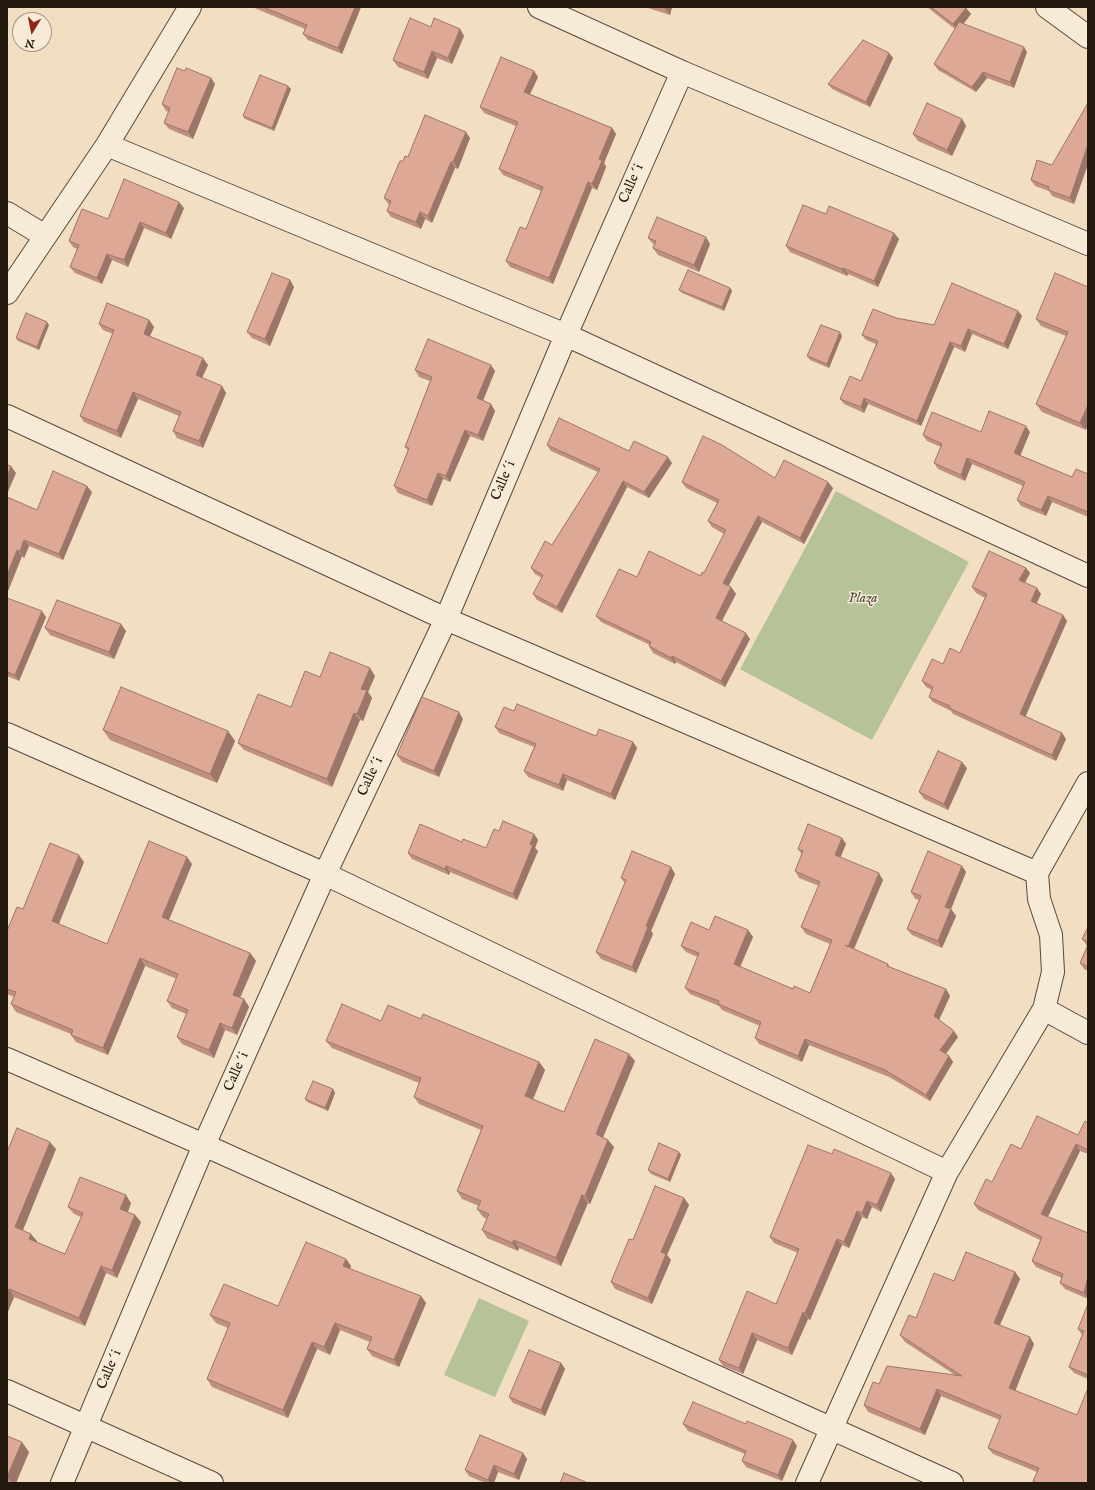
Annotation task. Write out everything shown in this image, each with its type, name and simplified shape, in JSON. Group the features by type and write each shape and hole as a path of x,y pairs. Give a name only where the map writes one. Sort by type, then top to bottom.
{"street":[{"path":"7,293 107,144 190,7"},
{"path":"539,7 682,72 1088,244"},
{"path":"1047,7 1088,37"},
{"name":"Calle´i","path":"62,1483 204,1145 325,874 446,619 566,335 682,72"},
{"path":"107,144 566,335 1088,576"},
{"path":"7,213 45,236"},
{"path":"7,416 446,619 1037,873"},
{"path":"7,734 325,874 947,1172"},
{"path":"807,1483 947,1172 1044,1009 1053,972 1051,935 1039,899 1037,873 1088,783"},
{"path":"1044,1009 1088,1033"},
{"path":"7,1059 204,1145 952,1483"},
{"path":"7,1392 212,1483"}],"green space":[{"name":"Plaza","path":"836,491 969,562 872,740 740,669"},
{"path":"479,1298 529,1321 495,1397 444,1375"}],"building":[{"path":"263,7 355,7 338,48 303,34 307,25"},
{"path":"931,7 965,7 966,8 953,24"},
{"path":"410,18 431,27 434,18 460,29 448,58 432,51 424,72 393,60"},
{"path":"959,22 1024,47 1010,82 983,72 972,87 934,64"},
{"path":"863,40 889,53 866,102 828,84"},
{"path":"501,57 534,71 524,92 612,128 599,159 602,161 592,184 588,182 549,278 506,261 520,227 526,229 543,187 499,169 518,122 480,107"},
{"path":"177,68 185,71 186,68 211,78 188,132 164,123 170,108 162,104"},
{"path":"260,75 288,86 272,128 243,116"},
{"path":"927,103 962,119 947,150 913,134"},
{"path":"1088,103 1088,147 1070,198 1048,190 1049,187 1031,180 1037,160 1052,165"},
{"path":"425,115 466,132 453,162 451,162 428,216 420,212 416,222 387,211 391,201 384,198 400,161 403,161 405,156 408,157"},
{"path":"124,179 179,202 166,233 140,222 124,260 107,254 97,278 70,267 79,245 69,241 82,209 108,219"},
{"path":"803,205 826,214 829,206 894,233 874,281 786,246"},
{"path":"657,217 706,237 694,265 653,248 656,241 648,238"},
{"path":"688,270 730,288 722,307 679,290"},
{"path":"272,273 290,280 265,339 247,332"},
{"path":"1055,273 1088,287 1088,405 1080,423 1036,404 1068,332 1036,319"},
{"path":"952,283 1018,311 1004,344 968,329 961,346 950,342 917,421 864,398 861,407 840,399 850,376 861,381 878,341 862,335 873,309 896,318 934,325"},
{"path":"107,303 149,320 144,334 203,358 196,375 222,386 199,441 173,431 181,412 133,392 117,431 80,416 114,330 99,324"},
{"path":"26,313 47,322 37,347 16,338"},
{"path":"821,325 840,332 827,364 807,356"},
{"path":"428,339 491,365 477,398 491,404 478,435 465,430 446,476 438,473 427,500 394,486 409,448 405,447 432,377 415,370"},
{"path":"989,411 1026,426 1014,453 1072,477 1076,469 1088,474 1088,512 1048,496 1041,510 1017,500 1025,482 967,458 961,475 934,463 942,444 923,435 932,412 981,432"},
{"path":"559,418 629,451 634,441 668,457 644,492 623,481 557,607 533,594 543,575 531,568 545,541 552,545 600,469 547,445"},
{"path":"703,436 722,445 775,478 784,460 828,482 800,538 758,516 723,583 731,587 716,618 746,633 721,681 672,656 671,658 649,646 651,642 596,616 619,569 637,577 649,551 701,576 702,572 704,573 726,530 708,521 719,500 682,482"},
{"path":"7,465 11,466 7,477"},
{"path":"53,471 87,486 59,554 24,540 20,551 17,550 7,575 7,497 37,510"},
{"path":"989,551 1026,568 1019,580 1037,588 1031,601 1063,615 1020,714 1062,733 1052,755 949,708 950,706 929,697 933,687 922,681 932,659 943,664 950,648 960,653 987,594 972,587"},
{"path":"7,598 42,611 15,675 7,672"},
{"path":"57,600 121,624 109,652 45,628"},
{"path":"330,652 370,668 361,689 367,690 357,714 354,713 327,779 238,743 258,694 291,707 305,671 320,677"},
{"path":"121,687 228,731 210,774 103,730"},
{"path":"422,697 459,712 434,771 397,755"},
{"path":"517,704 596,736 599,729 633,742 611,794 563,774 559,785 524,771 536,744 495,727 504,707 514,711"},
{"path":"938,751 962,762 944,804 919,792"},
{"path":"503,821 534,834 530,844 533,845 513,894 446,866 445,869 408,853 420,824 462,842 463,839 486,848 494,829 499,831"},
{"path":"808,824 842,838 835,855 879,873 848,946 888,964 887,966 946,989 934,1016 954,1031 940,1050 949,1056 926,1095 885,1070 805,1039 798,1056 755,1038 761,1022 718,1004 719,1001 685,988 699,953 681,946 691,922 709,930 715,916 748,930 734,964 793,989 794,986 810,993 832,940 801,927 820,882 795,871 803,851 798,849"},
{"path":"149,841 187,857 162,917 250,953 233,995 244,999 232,1028 220,1023 209,1050 177,1037 188,1010 167,1001 178,974 140,958 103,1048 71,1035 73,1030 11,1004 16,992 7,989 7,931 17,907 23,909 50,843 79,855 52,921 107,944"},
{"path":"632,851 671,867 646,926 648,927 632,967 596,952 626,880 621,878"},
{"path":"928,851 962,866 945,907 951,909 938,941 907,929 921,896 911,892"},
{"path":"1088,927 1088,942 1082,939"},
{"path":"1088,945 1088,967 1080,963"},
{"path":"342,1004 381,1021 388,1005 421,1019 423,1014 539,1062 525,1096 564,1112 595,1039 629,1054 596,1134 608,1140 585,1196 582,1195 556,1258 514,1240 512,1243 482,1230 489,1214 477,1209 481,1201 457,1191 483,1126 414,1097 421,1078 326,1041"},
{"path":"313,1081 333,1089 325,1108 305,1099"},
{"path":"1037,1116 1078,1135 1085,1121 1088,1123 1088,1150 1076,1144 1041,1214 1088,1233 1088,1276 1084,1293 1060,1283 1063,1274 1032,1261 1042,1237 974,1204 986,1179 992,1182 1011,1144 1021,1149"},
{"path":"17,1128 50,1142 15,1227 31,1234 29,1239 65,1254 83,1213 68,1207 80,1177 126,1195 120,1209 135,1215 112,1270 101,1266 79,1318 9,1289 7,1293 7,1152"},
{"path":"659,1143 679,1152 668,1179 648,1170"},
{"path":"808,1145 832,1154 834,1149 891,1173 877,1205 867,1201 862,1213 857,1211 844,1242 837,1239 788,1348 752,1333 739,1368 719,1360 747,1291 776,1304 799,1249 770,1237"},
{"path":"655,1186 684,1198 661,1252 666,1254 648,1298 611,1282 629,1239 633,1240"},
{"path":"306,1242 346,1259 343,1266 421,1296 394,1360 367,1349 372,1337 335,1323 324,1347 312,1342 283,1410 207,1379 230,1323 210,1315 224,1284 278,1306"},
{"path":"966,1252 1015,1272 994,1323 1030,1337 1009,1388 1077,1415 1088,1388 1088,1483 1038,1483 1033,1481 1039,1468 988,1448 1001,1416 937,1389 920,1429 864,1405 873,1382 879,1384 887,1366 962,1376 900,1335 909,1315 916,1318 934,1273 954,1281"},
{"path":"1088,1304 1088,1375 1069,1367 1084,1331 1078,1329"},
{"path":"529,1350 561,1363 541,1410 509,1397"},
{"path":"693,1402 746,1424 747,1421 793,1440 778,1475 742,1461 746,1451 683,1424"},
{"path":"480,1435 523,1453 514,1474 494,1465 488,1480 465,1470"},
{"path":"7,1436 22,1442 7,1477"},
{"path":"564,1473 588,1483 560,1483"}]}
